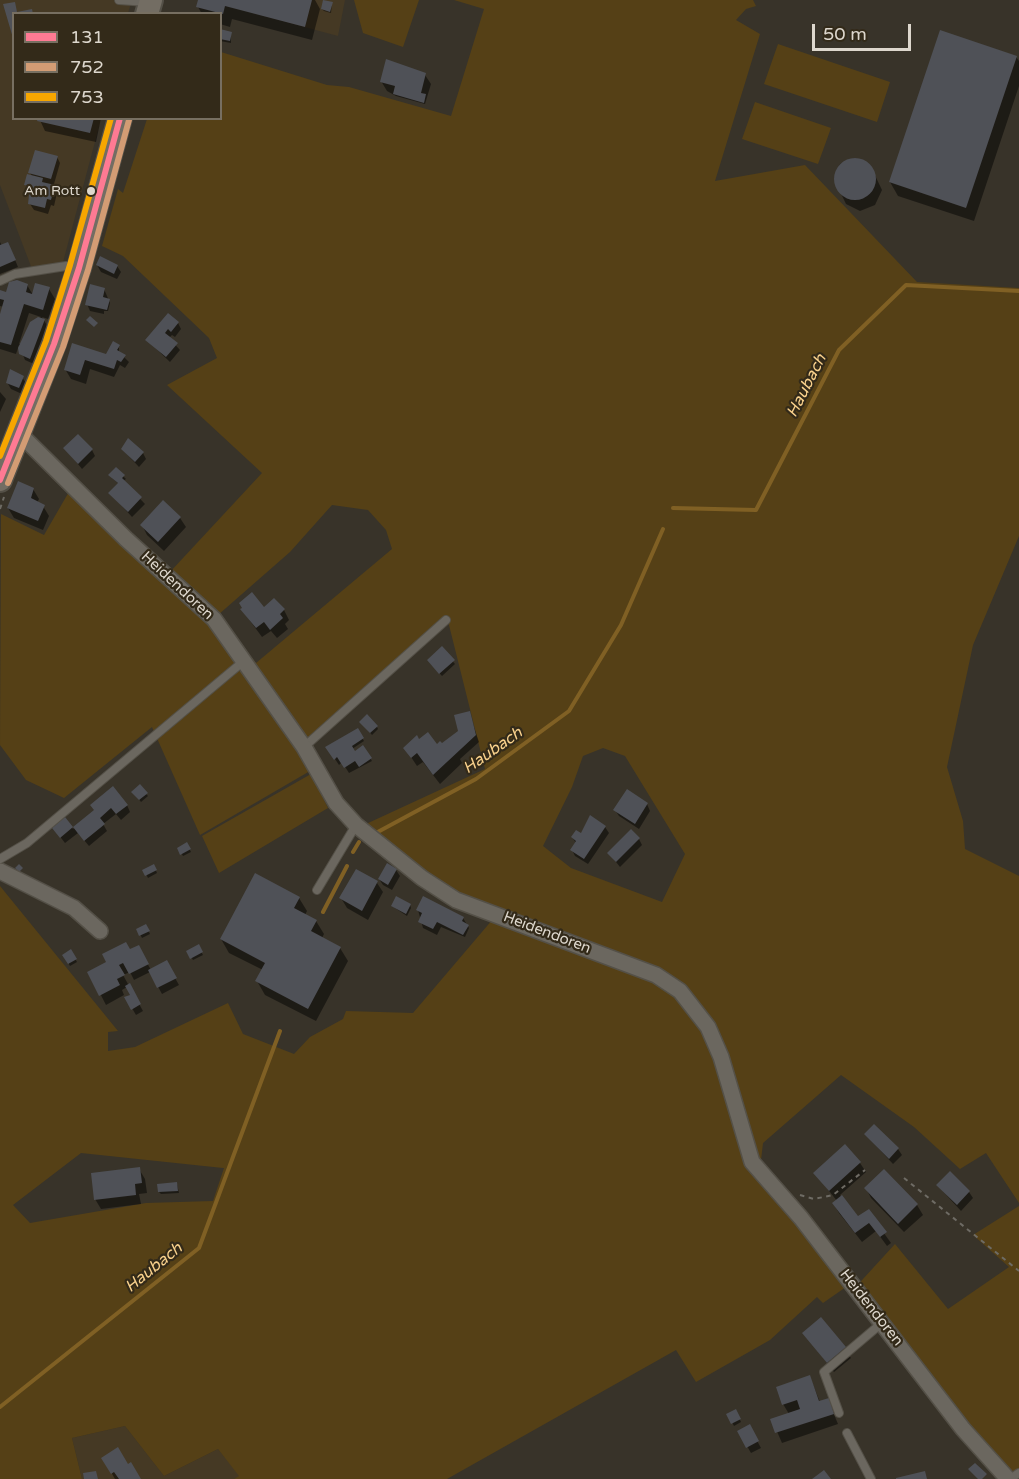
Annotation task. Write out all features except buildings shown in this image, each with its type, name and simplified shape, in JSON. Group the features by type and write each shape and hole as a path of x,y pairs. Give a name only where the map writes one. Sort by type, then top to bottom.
{"main road":[{"path":"0,480 79,268 119,120"}],"street":[{"name":"Heidendoren","path":"18,436 214,619 304,747 336,803 356,825 422,878 456,900 656,975 680,991 708,1027 721,1057 752,1162 801,1218 963,1429 1009,1479"},
{"path":"0,871 74,908 100,931"}],"lane":[{"path":"119,0 150,5"},
{"path":"0,281 15,274 66,266 79,268"},
{"path":"304,747 446,620"},
{"path":"0,860 27,843 244,660"},
{"path":"317,890 356,825"},
{"path":"839,1413 824,1372 883,1322"},
{"path":"848,1433 871,1479"},
{"name":"Heidendoren","path":"1009,1479 1019,1473"}],"path":[{"path":"814,1199 833,1195 865,1170"},
{"path":"904,1178 1019,1271"}],"shaded area":[{"path":"0,0 132,0 128,12 12,12 12,120 101,120 62,266 32,269 0,185"},
{"path":"204,0 345,0 338,36"},
{"path":"354,0 419,0 403,47 363,33"},
{"path":"454,0 753,0 756,6 746,9 736,20 760,34 715,181 805,165 917,282 1019,288 1019,536 973,645 947,767 963,821 965,849 1019,876 1019,1203 986,1153 960,1169 914,1127 841,1075 763,1143 761,1160 812,1246 846,1287 823,1303 817,1297 770,1340 696,1382 676,1350 447,1479 234,1479 239,1476 218,1449 164,1476 125,1426 72,1438 82,1479 0,1479 0,886 118,1031 108,1032 108,1051 135,1047 228,1003 243,1034 294,1054 310,1037 343,1019 346,1011 413,1013 493,919 453,893 366,824 485,769 448,621 305,746 310,771 200,835 152,727 64,798 26,780 0,745 1,514 44,535 70,490 170,572 262,473 167,385 217,358 209,338 123,256 102,246 118,189 123,193 147,120 222,120 222,52 327,85 349,87 451,116 484,9","holes":["332,505 368,510 386,530 392,549 256,663 218,615 290,552","603,748 625,756 685,854 662,902 571,868 543,846 572,787 583,756","81,1153 224,1168 213,1201 146,1203 30,1223 13,1205"]},
{"path":"778,44 890,82 877,122 764,84"},
{"path":"755,102 831,128 818,164 742,139"},
{"path":"311,774 328,808 219,873 202,836"},
{"path":"1019,1206 1019,1479 1000,1479 852,1291 895,1244 948,1309 1009,1267 973,1235"},
{"path":"125,1426 164,1476 218,1449 240,1476 234,1479 82,1479 72,1438"}],"waterway":[{"name":"Haubach","path":"673,508 756,510 839,350 906,285 1019,291"},
{"name":"Haubach","path":"374,834 476,779 569,711 621,625 663,529"},
{"name":"Haubach","path":"353,852 359,842"},
{"name":"Haubach","path":"323,912 347,866"},
{"name":"Haubach","path":"0,1407 199,1248 280,1031"}],"transit line":[{"name":"753","path":"0,456 46,341 110,120"},
{"name":"131","path":"0,480 54,344 79,268 119,120"},
{"name":"752","path":"8,483 63,347 88,270 129,120"}],"place":[{"name":"Am Rott","path":"91,191"}]}
